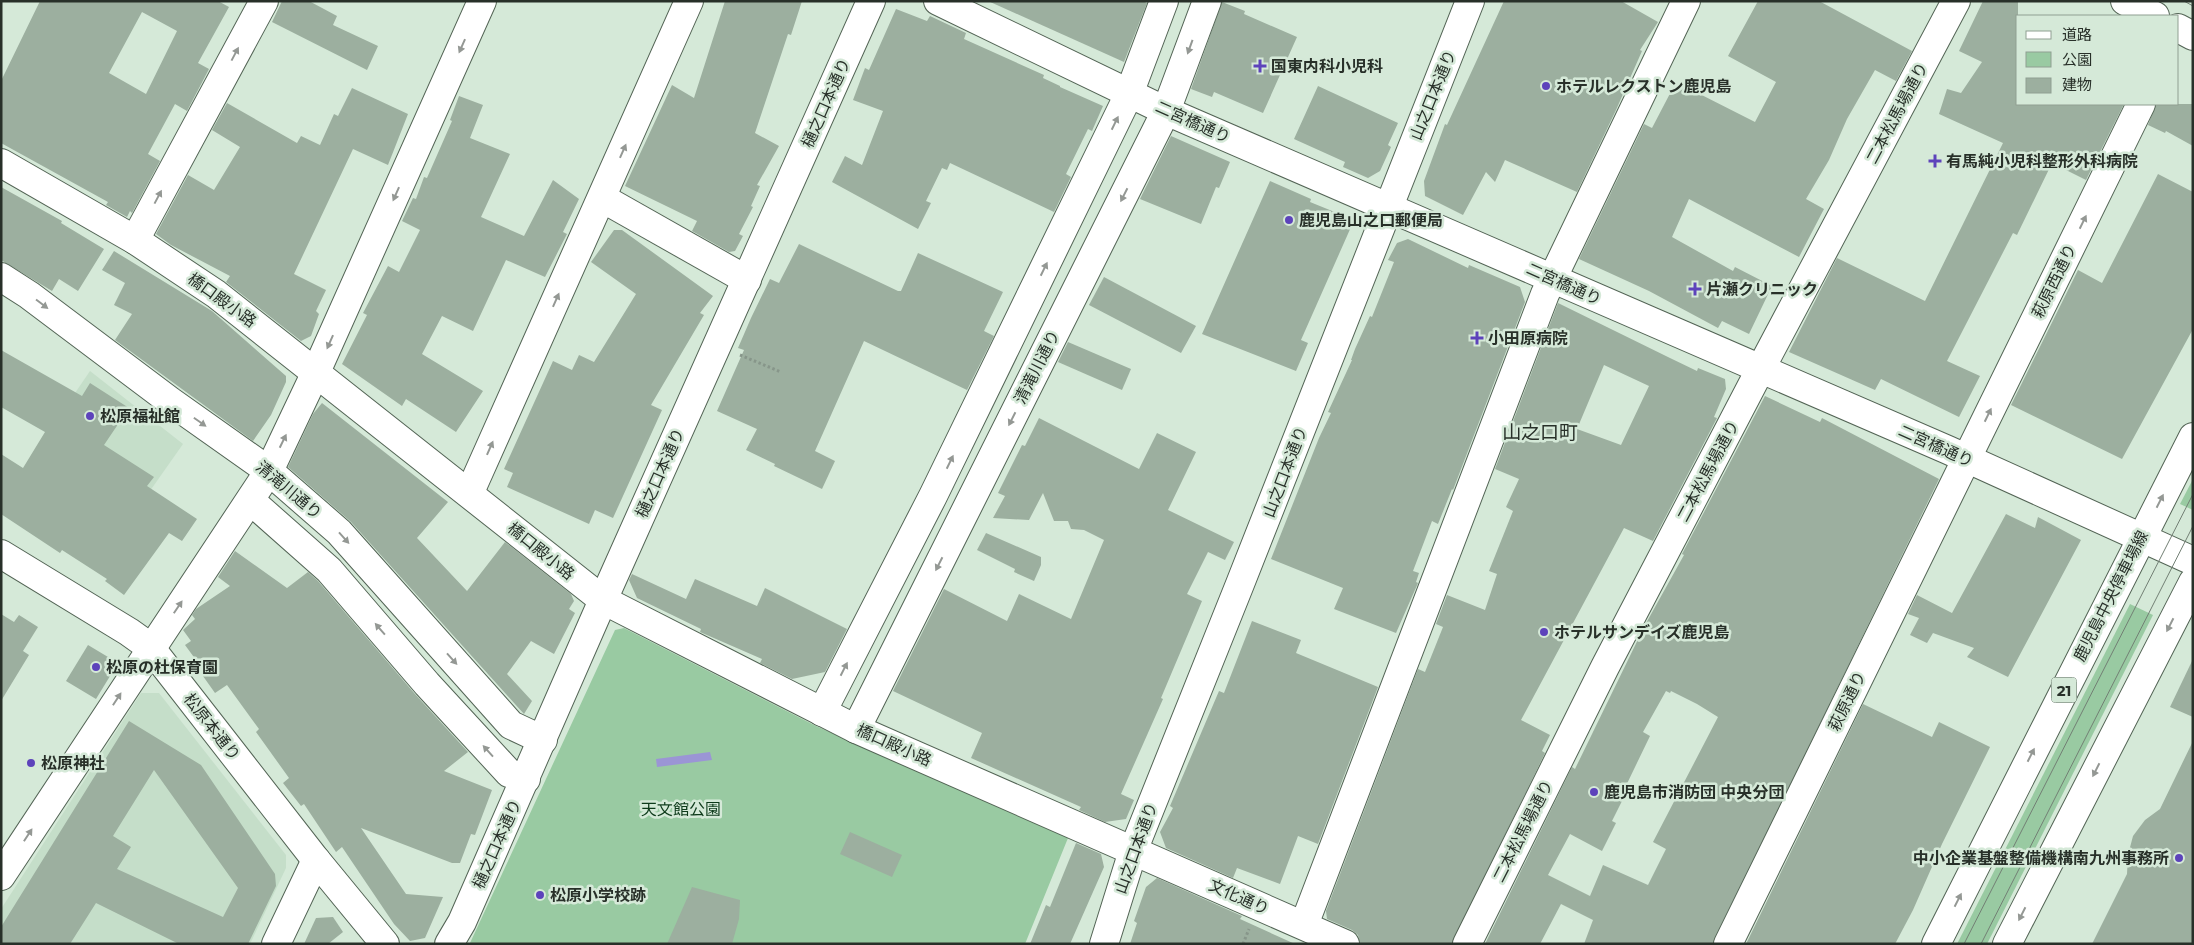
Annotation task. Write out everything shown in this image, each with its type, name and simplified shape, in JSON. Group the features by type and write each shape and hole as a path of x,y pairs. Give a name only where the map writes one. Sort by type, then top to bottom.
{"street":[{"path":"135,240 264,1"},
{"path":"1,876 150,648 269,471 316,372 482,1"},
{"path":"470,492 690,1"},
{"name":"樋之口本通り","path":"449,944 462,922 526,779 603,600 871,1"},
{"name":"二宮橋通り","path":"938,1 1166,111 1966,459 2140,539 2193,561"},
{"path":"822,712 933,496 1130,94 1164,1"},
{"name":"清滝川通り","path":"856,728 1166,111 1207,1"},
{"name":"山之口本通り","path":"1104,944 1132,851 1470,1"},
{"path":"1304,925 1552,278 1686,1"},
{"name":"二本松馬場通り","path":"1467,944 1605,668 1760,370 1956,1"},
{"path":"2125,1 2152,15"},
{"path":"2179,29 2193,36"},
{"name":"萩原西通り","path":"1966,459 2141,105"},
{"name":"橋口殿小路","path":"1,163 135,240 216,294 470,492 603,600 822,712 1132,851"},
{"path":"602,198 747,280"},
{"name":"清滝川通り","path":"1,277 29,295 170,401 269,471 339,532 510,725 543,740"},
{"path":"1029,300 1061,319"},
{"name":"鹿児島中央停車場線","path":"1936,944 2193,437"},
{"name":"萩原通り","path":"1728,944 1966,459"},
{"path":"933,496 964,513"},
{"path":"251,500 329,570 428,684 509,773 526,779"},
{"name":"松原本通り","path":"1,554 129,632 150,648 316,860 385,944"},
{"path":"2007,944 2193,582"},
{"name":"文化通り","path":"1132,851 1345,944"},
{"path":"276,944 316,860"}],"path":[{"path":"718,345 781,372"}],"shaded area":[{"path":"90,371 183,444 133,515 35,452"},
{"path":"141,693 159,693 286,855 286,868 250,944 1,944 1,909"},
{"path":"710,752 712,760 657,767 656,759"}],"green space":[{"path":"2193,479 2193,510 2180,504"},
{"path":"2130,604 2153,615 1987,944 1957,944"},
{"name":"天文館公園","path":"624,628 816,726 1068,838 1025,944 470,943 615,630"}],"building":[{"path":"40,1 218,1 229,7 198,63 209,69 187,111 175,104 148,154 160,161 132,213 130,211 127,217 106,205 108,202 1,143 1,81","holes":["142,12 177,31 146,94 109,73"]},
{"path":"282,1 309,1 337,16 333,25 378,46 367,70 272,22"},
{"path":"725,1 802,1 791,35 788,34 755,133 779,146 757,185 760,186 751,206 753,207 739,234 743,236 735,251 729,252 692,231 697,221 625,186 672,85 694,98"},
{"path":"988,1 1143,1 1147,3 1124,62"},
{"name":"ホテルレクストン鹿児島","path":"1504,1 1621,1 1658,22 1640,50 1642,51 1616,110 1577,192 1505,160 1495,182 1486,172 1463,215 1425,196 1424,181 1445,124 1447,125"},
{"path":"1758,1 1819,1 1912,51 1896,81 1875,70 1847,119 1829,160 1806,199 1824,209 1799,257 1689,199 1672,237 1733,271 1735,267 1772,286 1749,334 1722,321 1718,328 1649,291 1579,259 1644,124 1652,128 1676,82 1755,122 1776,82 1728,56"},
{"path":"1983,1 2018,1 2018,15 2016,15 2016,105 2124,105 2086,180 2052,163 2017,235 2013,233 1947,361 1980,376 1959,417 1881,379 1875,390 1789,352 1837,258 1925,301 2003,143 1939,114 1947,89 1961,93 1982,62 1959,51"},
{"path":"1222,2 1245,11 1244,14 1297,37 1263,113 1214,92 1212,97 1191,89"},
{"path":"896,9 927,21 930,16 966,33 964,39 1044,75 1043,78 1060,87 1103,106 1092,131 1088,129 1066,174 1071,177 1054,212 950,163 947,170 942,168 926,201 931,203 918,229 832,182 845,156 862,165 883,111 853,100 865,68 869,70"},
{"path":"1318,86 1398,123 1388,145 1391,147 1380,171 1368,178 1343,167 1345,162 1294,139"},
{"path":"352,88 408,114 388,165 353,149 294,274 326,290 316,311 319,314 311,336 301,341 226,282 230,276 171,245 156,234 188,175 214,190 240,147 212,130 227,103 297,143 301,136 320,145 334,114 338,116"},
{"path":"459,96 483,105 470,138 510,154 481,217 524,236 553,180 579,199 563,232 567,234 545,277 506,260 473,331 442,316 422,354 483,391 456,432 406,399 402,406 342,364 367,315 363,313 388,266 399,272 420,230 402,221 413,198 416,199 424,177 427,178 452,121 450,120"},
{"path":"2193,104 2193,146 2166,131 2165,133 2148,125 2156,105"},
{"path":"1171,136 1230,162 1219,188 1216,187 1201,224 1140,199"},
{"path":"2158,174 2193,192 2193,329 2122,459 2011,405 2078,270 2102,283"},
{"path":"1270,181 1311,199 1310,202 1347,217 1351,227 1301,340 1308,343 1296,371 1202,334"},
{"path":"1,187 62,221 61,223 104,249 78,291 59,279 52,291 1,260"},
{"path":"614,230 622,230 713,296 700,313 704,315 651,405 662,410 613,518 595,510 589,524 507,487 513,473 504,469 553,361 572,370 579,355 594,362 636,294 591,262"},
{"path":"1408,239 1468,268 1469,265 1520,287 1525,302 1453,490 1438,524 1432,521 1413,571 1419,573 1416,582 1418,583 1396,633 1334,609 1343,588 1271,559 1319,438 1331,413 1328,412 1370,316 1372,317 1394,262 1388,260 1397,243"},
{"path":"799,244 898,291 901,291 918,253 1003,292 984,331 994,336 967,390 864,341 815,451 835,461 822,489 746,450 757,429 717,411 744,350 738,348 770,279 779,283"},
{"path":"114,251 212,311 286,376 286,382 271,415 253,441 115,340 132,314 114,305 125,283 102,270"},
{"path":"1104,277 1196,326 1181,353 1089,305"},
{"path":"1558,303 1697,371 1698,368 1725,379 1726,389 1714,417 1717,418 1653,541 1624,528 1521,720 1550,735 1542,751 1545,753 1452,944 1360,944 1358,935 1352,930 1327,919 1326,911 1418,669 1425,672 1443,627 1436,624 1447,595 1485,610 1497,574 1489,571 1513,511 1506,507 1519,479 1495,469","holes":["1604,365 1649,386 1621,445 1577,429"]},
{"path":"1068,342 1131,369 1122,390 1058,362"},
{"path":"1,350 82,396 90,383 129,408 104,445 154,477 147,486 197,519 182,541 169,533 124,595 105,581 107,579 62,550 60,553 1,514 1,454 23,468 45,432 1,407"},
{"path":"1765,396 1820,422 1822,418 1939,479 1713,944 1584,944 1593,920 1561,904 1540,944 1485,944 1572,767 1575,769 1645,625 1684,555 1682,554","holes":["1666,691 1670,693 1671,691 1718,717 1653,842 1666,849 1648,885 1603,865 1590,896 1548,875 1570,834 1602,851 1616,823 1612,821 1625,795 1622,794 1650,736 1643,732"]},
{"path":"322,403 448,502 417,538 467,591 505,542 571,594 574,601 569,609 575,613 554,654 531,641 507,674 532,701 524,714 351,522 288,467 313,414"},
{"path":"1039,418 1139,469 1157,433 1196,452 1168,510 1234,542 1225,560 1208,552 1187,594 1202,601 1161,698 1163,699 1121,794 1134,800 1126,819 1105,822 1079,810 1081,807 971,758 982,733 893,691 944,589 1007,621 1019,594 1071,619 1104,540 1084,530 1071,529 1068,521 1054,521 1043,493 1029,520 993,518 1005,496 998,493 1022,445 1025,446"},
{"path":"2006,514 2035,528 2038,517 2081,540 2008,677 1967,657 1974,648 1933,633 1927,643 1910,635 1919,618 1908,614 1917,595 1952,613"},
{"path":"986,533 1041,557 1041,565 1034,581 1014,572 1015,569 977,550"},
{"path":"235,551 287,588 308,572 318,581 415,694 468,752 444,771 492,790 475,835 471,834 460,863 452,863 361,828 406,894 443,897 425,938 410,941 394,924 342,847 336,852 304,804 301,806 283,783 289,778 256,732 259,729 227,685 215,693 193,662 196,660 185,645 191,641 183,630 195,619 192,615 196,609 230,586 218,577"},
{"path":"632,574 686,599 695,579 757,606 765,588 847,629 825,672 792,679 760,663 762,659 700,632 701,629 637,598 629,580"},
{"path":"1,614 14,622 19,615 38,627 23,651 29,655 1,701"},
{"path":"1252,621 1301,640 1296,653 1378,687 1318,844 1298,836 1280,884 1237,868 1233,878 1166,848 1160,832 1173,808 1170,806 1219,691 1224,693"},
{"path":"88,645 118,663 96,699 66,681"},
{"path":"2193,659 2193,717 2170,707"},
{"path":"1863,704 1932,737 1939,722 1990,747 1942,844 1913,910 1895,944 1746,944"},
{"path":"129,721 201,765 275,874 276,886 248,944 179,944 96,903 70,944 1,944 1,927","holes":["154,770 238,888 223,917 117,869 131,847 113,836"]},
{"path":"2193,741 2193,944 2092,944 2127,874 2128,855 2133,836 2145,820 2160,809"},
{"path":"850,832 902,855 892,877 840,854"},
{"path":"1076,843 1101,854 1104,867 1070,944 1030,944 1046,905 1050,907"},
{"path":"1157,878 1242,916 1240,919 1295,944 1130,944 1137,923 1134,921 1146,887"},
{"path":"692,887 740,900 739,919 732,944 667,944"},
{"path":"333,917 343,932 328,944 304,944 316,918"}],"tram line":[{"path":"2184,1 2193,6"},
{"path":"1964,944 2193,494"},
{"path":"1981,944 2193,526"}],"place":[{"name":"国東内科小児科","path":"1260,66"},
{"name":"ホテルレクストン鹿児島","path":"1546,86"},
{"name":"有馬純小児科整形外科病院","path":"1935,161"},
{"name":"鹿児島山之口郵便局","path":"1289,220"},
{"name":"片瀬クリニック","path":"1695,289"},
{"name":"小田原病院","path":"1477,338"},
{"name":"松原福祉館","path":"90,416"},
{"name":"ホテルサンデイズ鹿児島","path":"1544,632"},
{"name":"松原の杜保育園","path":"96,667"},
{"name":"松原神社","path":"31,763"},
{"name":"鹿児島市消防団 中央分団","path":"1594,792"},
{"name":"中小企業基盤整備機構南九州事務所","path":"2179,858"},
{"name":"松原小学校跡","path":"540,895"}],"district":[{"name":"山之口町","path":"1540,432"}]}
